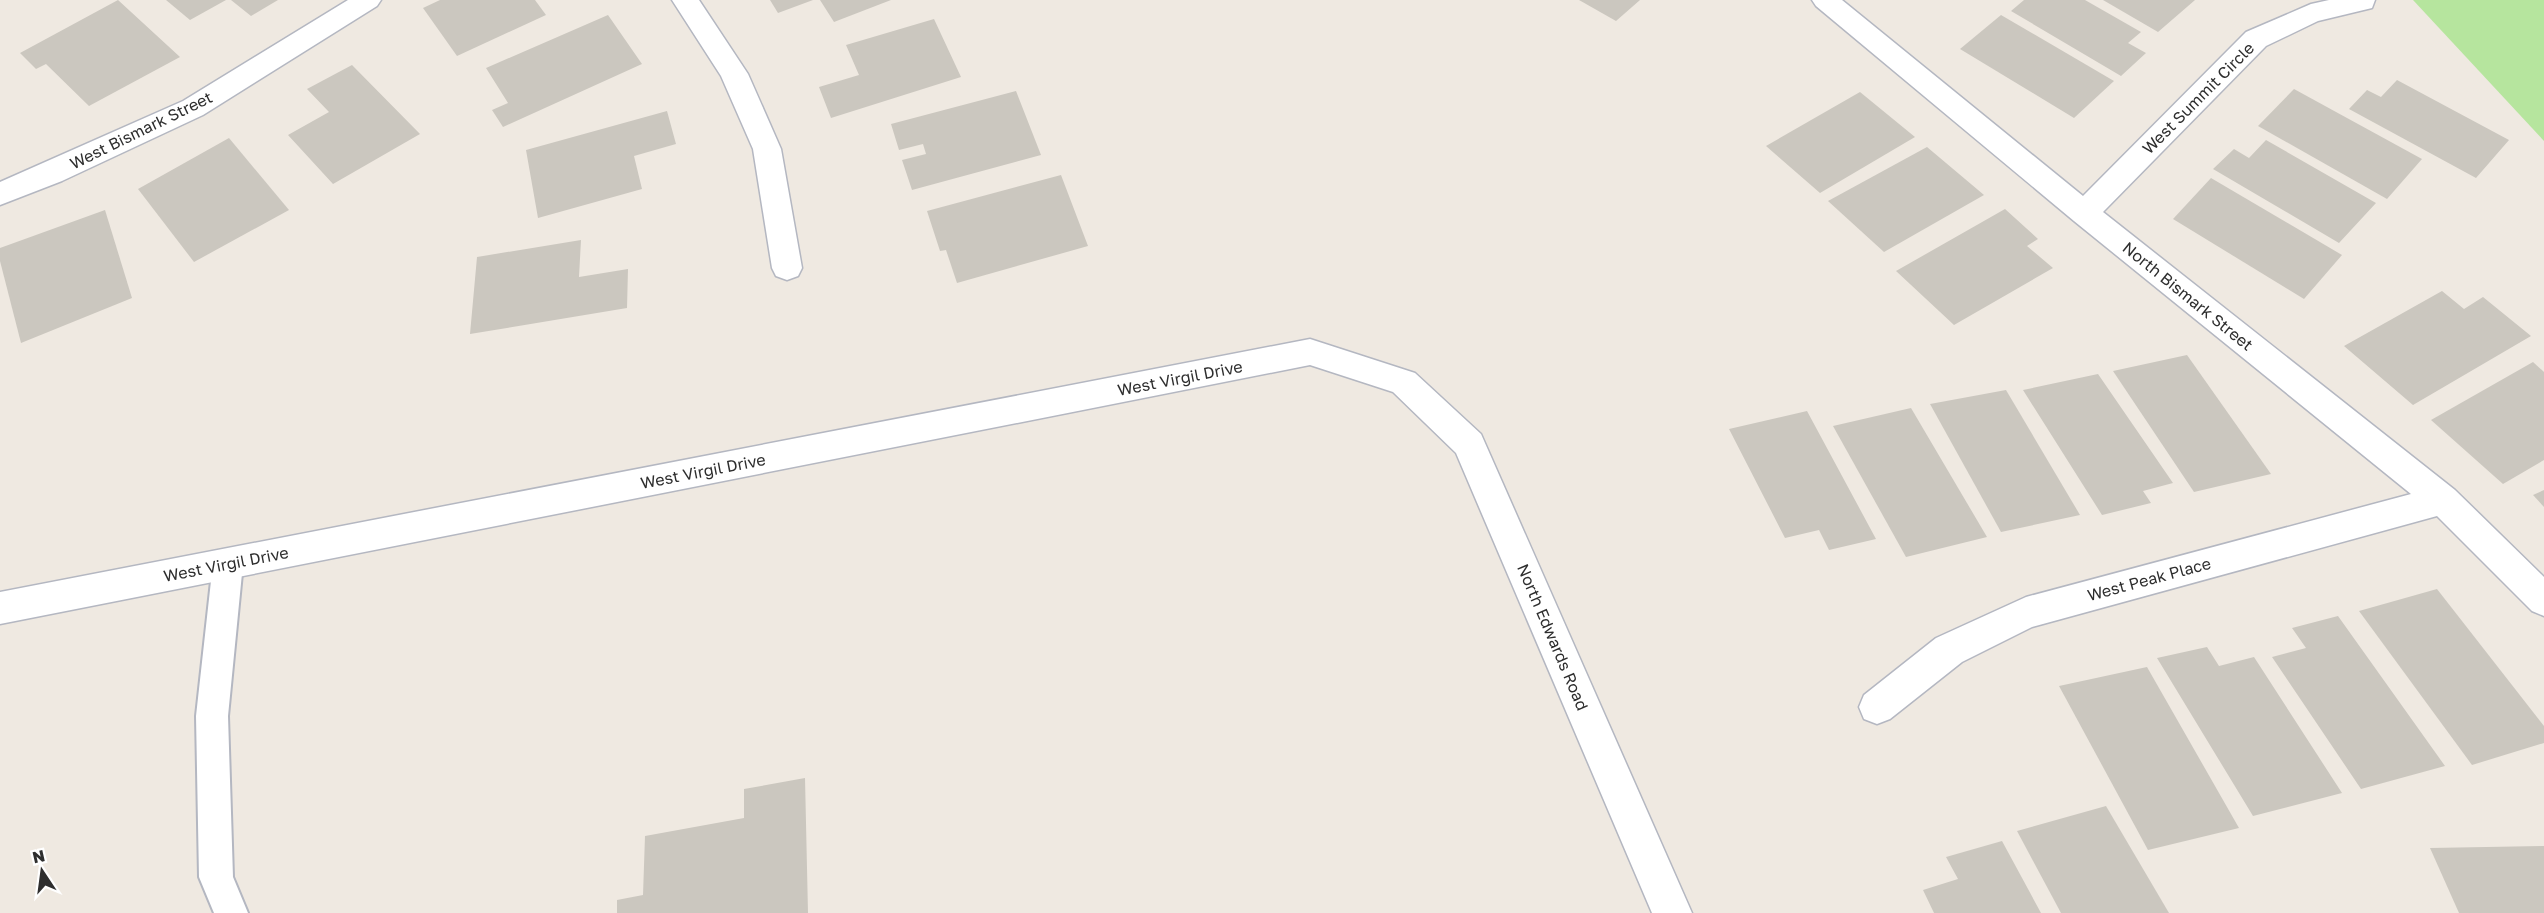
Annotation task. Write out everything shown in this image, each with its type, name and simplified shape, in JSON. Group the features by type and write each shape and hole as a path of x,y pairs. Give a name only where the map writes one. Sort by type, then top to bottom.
{"street":[{"name":"West Bismark Street","path":"0,194 52,173 193,108 368,0"},
{"path":"684,0 734,74 767,149 787,268"},
{"name":"North Bismark Street","path":"1825,0 2084,213 2443,500 2544,600"},
{"name":"West Summit Circle","path":"2084,213 2256,39 2311,13 2363,2"},
{"name":"West Virgil Drive","path":"0,608 1310,352 1404,382"},
{"name":"North Edwards Road","path":"1404,382 1469,444 1672,913"},
{"name":"West Peak Place","path":"1877,707 1949,650 2026,613 2443,500"}],"lane":[{"path":"228,563 212,716 216,877 231,913"}],"green space":[{"path":"2413,0 2544,0 2544,141"}],"building":[{"path":"118,0 180,57 89,106 46,64 36,69 20,53"},
{"path":"166,0 226,0 190,20"},
{"path":"231,0 278,0 251,16"},
{"path":"440,0 535,0 546,15 457,56 423,8"},
{"path":"770,0 813,0 778,13"},
{"path":"820,0 891,0 834,22"},
{"path":"1579,0 1640,0 1616,21"},
{"path":"2024,0 2085,0 2141,32 2128,43 2146,53 2121,76 2011,11"},
{"path":"2103,0 2195,0 2158,32"},
{"path":"608,15 642,64 503,127 492,110 508,103 486,68"},
{"path":"2001,15 2114,81 2074,118 1960,49"},
{"path":"934,19 961,77 831,118 819,87 859,75 846,45"},
{"path":"352,65 420,134 333,184 288,135 329,112 307,89"},
{"path":"2397,80 2509,140 2476,178 2349,109 2367,90 2381,97"},
{"path":"2294,89 2422,159 2387,199 2258,126"},
{"path":"1016,91 1041,155 912,190 902,160 926,154 923,144 899,150 891,124"},
{"path":"1860,92 1915,137 1820,193 1766,146"},
{"path":"667,111 676,144 634,156 642,189 538,218 526,150"},
{"path":"229,138 289,210 194,262 138,189"},
{"path":"2266,140 2376,203 2339,243 2213,169 2234,149 2249,158"},
{"path":"1927,147 1984,195 1884,252 1828,201"},
{"path":"1061,175 1088,246 957,283 946,250 940,251 927,211"},
{"path":"2211,178 2342,255 2304,299 2173,219"},
{"path":"2005,209 2038,239 2027,246 2053,268 1954,325 1896,271"},
{"path":"105,210 132,298 21,343 0,261 0,248"},
{"path":"581,240 579,277 628,269 627,308 470,334 477,257"},
{"path":"2442,291 2464,309 2483,297 2531,336 2413,405 2344,346"},
{"path":"2187,355 2271,474 2194,492 2113,371"},
{"path":"2533,362 2544,372 2544,460 2503,484 2431,420"},
{"path":"2098,374 2173,483 2143,491 2151,503 2102,515 2023,390"},
{"path":"2006,390 2080,515 2001,532 1930,404"},
{"path":"1911,408 1987,537 1906,557 1833,426"},
{"path":"1807,411 1876,539 1829,550 1819,530 1785,538 1729,429"},
{"path":"2544,490 2544,507 2533,495"},
{"path":"2437,589 2544,726 2544,743 2472,765 2359,611"},
{"path":"2338,616 2445,766 2361,789 2272,657 2306,648 2292,628"},
{"path":"2207,647 2219,666 2254,657 2342,793 2253,816 2157,658"},
{"path":"2147,667 2239,828 2148,850 2059,686"},
{"path":"805,778 808,913 617,913 617,900 643,895 645,836 744,818 744,789"},
{"path":"2106,806 2169,913 2061,913 2017,831"},
{"path":"2002,841 2041,913 1934,913 1923,890 1958,879 1946,857"},
{"path":"2544,846 2544,913 2459,913 2430,848"}]}
